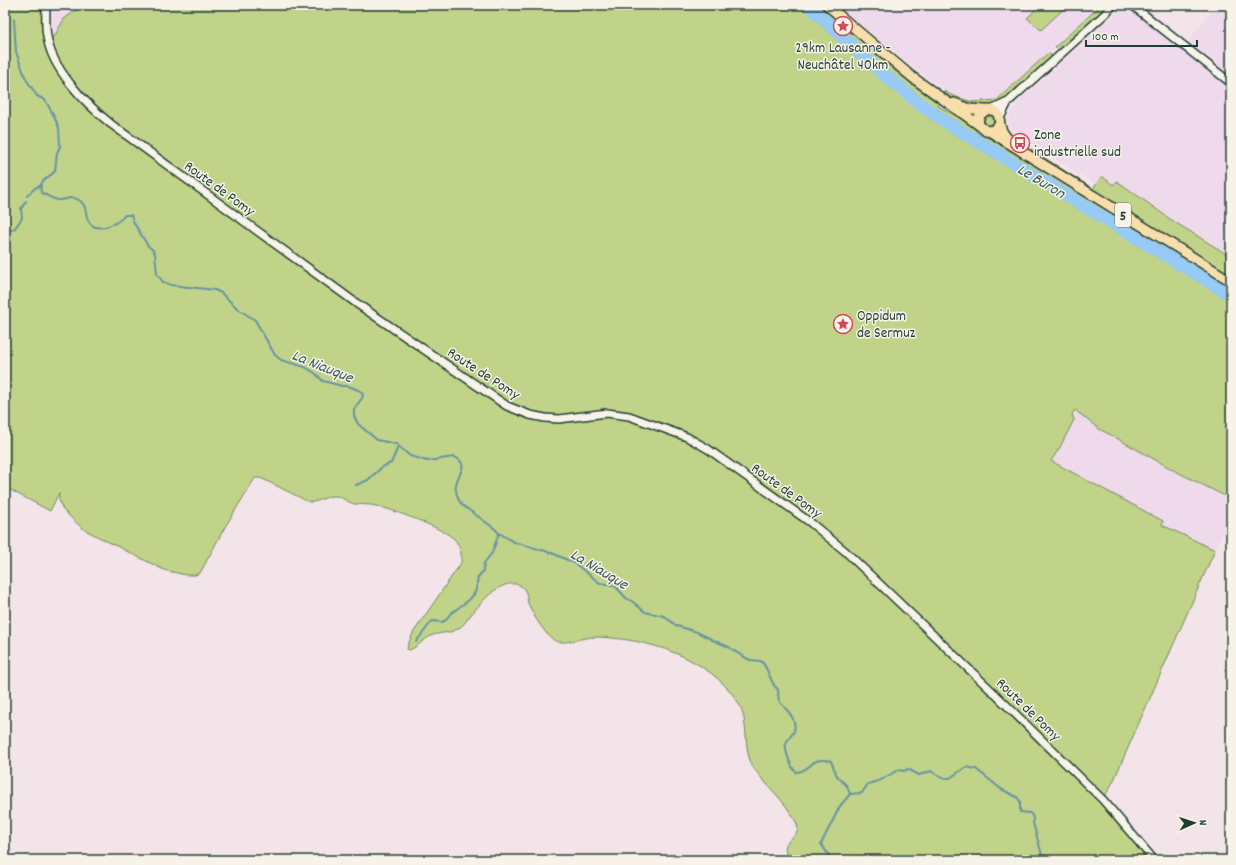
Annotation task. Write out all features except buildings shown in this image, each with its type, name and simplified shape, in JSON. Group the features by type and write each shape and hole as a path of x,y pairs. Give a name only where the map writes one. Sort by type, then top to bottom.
{"main road":[{"path":"827,5 906,73 984,130 994,130 1000,121 996,112 970,109 942,99"},
{"path":"979,125 979,116 988,110"},
{"name":"5","path":"1000,121 1007,138 1016,148"},
{"name":"5","path":"989,131 1231,281"}],"street":[{"name":"Route de Pomy","path":"46,5 46,36 50,48 63,73 94,110 117,129 356,303 507,406 530,415 545,418 564,419 608,413 629,416 659,426 687,437 708,449 811,523 857,562 1097,794 1154,860"},
{"path":"988,110 1008,102 1113,5"},
{"path":"1132,5 1231,83"},
{"path":"1000,121 1008,102"}],"shaded area":[{"path":"46,5 83,5 64,19 54,37 47,36"},
{"path":"850,5 1100,6 997,100 972,102 951,95 905,61 844,11"},
{"path":"1216,5 1231,5 1231,257 1170,219 1117,181 1113,185 1102,176 1096,185 1016,134 1015,136 1011,132 1008,123 1010,113 1019,101 1119,11 1123,9 1128,10 1135,16 1142,8 1187,43"},
{"path":"1075,409 1087,419 1177,472 1231,499 1231,516 1215,550 1161,525 1163,521 1050,461 1060,447 1074,420 1072,414"}],"green space":[{"path":"5,5 46,5 47,36 54,37 64,19 83,5 827,5 836,18 896,72 939,104 938,106 969,123 980,135 996,141 1002,147 1004,146 1231,285 1231,499 1177,472 1099,429 1075,410 1072,414 1074,420 1051,461 1163,521 1162,525 1215,550 1113,782 1103,800 1154,860 789,860 785,847 787,842 797,833 798,828 796,822 792,814 753,767 748,752 744,718 738,702 726,686 711,673 694,662 675,653 635,641 595,637 568,642 556,641 547,634 536,619 528,603 525,590 518,585 513,584 507,584 500,587 490,594 456,630 433,635 410,650 407,649 413,633 461,563 461,552 459,546 453,538 439,529 393,511 373,505 352,503 338,496 332,496 309,502 265,480 255,478 225,527 200,573 195,575 186,575 164,570 83,529 63,510 59,500 59,493 50,511 5,487"},
{"path":"1040,5 1068,5 1041,30 1027,18"},
{"path":"1099,5 1107,5 1102,12 1060,50 1055,47 1100,6"},
{"path":"1048,53 1051,55 1051,58 1014,93 1002,101 990,105 976,106 960,102 942,93 944,91 972,102 997,100"},
{"path":"987,117 991,117 993,121 991,125 987,125 985,123 985,119"},
{"path":"1031,149 1093,189 1102,176 1113,185 1117,181 1170,219 1231,257 1231,276 1030,151"}],"waterway":[{"name":"Le Buron","path":"808,5 896,85 934,114 1231,295"},
{"name":"La Niauque","path":"14,19 16,52 26,79 37,96 45,100 59,128 60,146 57,153 55,171 42,182 40,188 41,192 58,200 71,198 79,200 85,207 88,220 96,227 112,224 117,222 125,215 131,215 134,223 148,246 155,254 157,274 163,282 171,285 215,290 221,293 238,309 255,320 275,355 281,360 305,367 315,373 323,381 348,386 361,391 363,395 354,409 354,416 358,424 377,440 396,444 410,456 427,461 454,457 459,459 462,468 457,481 456,493 460,503 499,533 514,542 552,553 574,563 600,583 612,585 617,588 626,598 645,612 664,616 677,626 697,632 729,647 750,660 761,661 778,690 779,701 790,714 794,722 795,727 793,733 786,744 786,750 794,770 796,772 801,771 818,760 831,761 837,776 847,786 850,794"},
{"path":"27,196 39,186"},
{"path":"5,233 15,228 22,218 21,209 26,201"},
{"path":"356,485 368,480 382,467 391,463 398,447"},
{"path":"416,642 432,621 442,622 446,620 450,614 469,600 474,594 478,577 483,571 484,563 492,553 499,533"},
{"path":"832,860 821,844 840,806 850,794 862,793 868,784 881,780 898,770 904,771 908,769 919,775 931,771 942,778 950,778 966,767 976,769 1001,789 1017,797 1020,801 1020,812 1030,813 1033,817 1033,823 1042,855 1047,860"}],"place":[{"name":"29km Lausanne - Neuchâtel 40km","path":"843,26"},
{"name":"Zone industrielle sud","path":"1020,143"},
{"name":"Oppidum de Sermuz","path":"843,324"}]}
